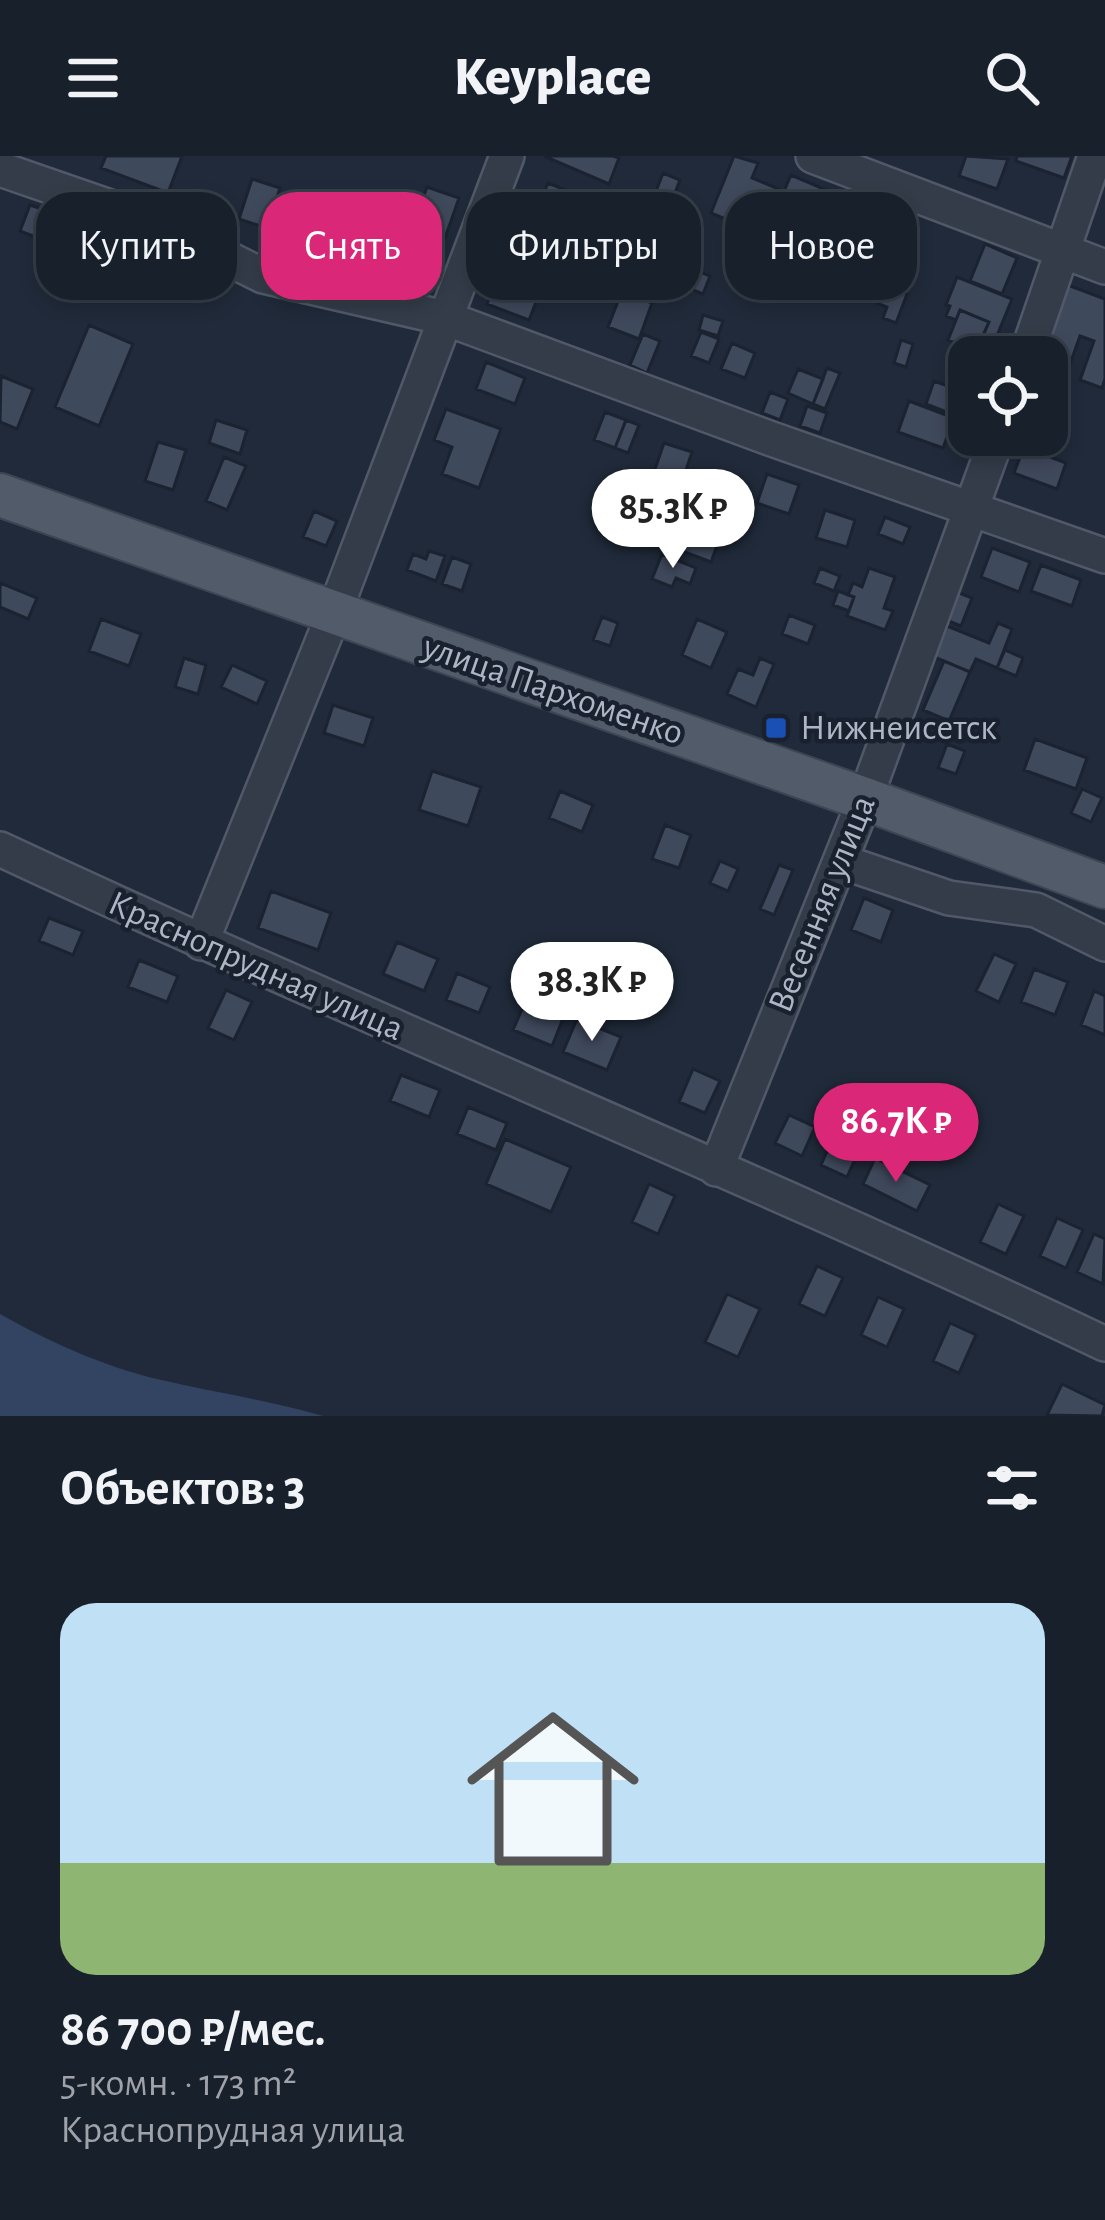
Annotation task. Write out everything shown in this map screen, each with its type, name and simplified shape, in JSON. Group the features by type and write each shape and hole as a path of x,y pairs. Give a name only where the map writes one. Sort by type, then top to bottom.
{"main road":[{"name":"улица Пархоменко","path":"0,495 1105,887"}],"street":[{"path":"201,943 334,614 507,156"},
{"path":"813,156 1105,266"},
{"path":"1034,336 1095,156"},
{"path":"0,169 159,224 263,276 445,318 1105,556"},
{"name":"Весенняя улица","path":"716,1169 865,799 991,456"},
{"name":"Краснопрудная улица","path":"0,850 201,943 915,1253 1105,1344"},
{"path":"840,861 949,898 1036,910 1105,944"}],"water":[{"path":"0,1314 116,1367 323,1416 0,1416"}],"building":[{"path":"106,156 182,156 168,192 101,168"},
{"path":"544,156 613,156 619,158 609,184"},
{"path":"734,156 758,163 752,178 781,190 725,192 725,219 711,213"},
{"path":"966,156 1008,159 997,189 959,176"},
{"path":"1017,156 1072,156 1064,178 1016,161"},
{"path":"663,173 680,180 675,192 656,192"},
{"path":"791,175 831,192 784,192"},
{"path":"252,179 280,188 279,192 261,192 261,226 239,219"},
{"path":"548,183 570,192 544,192"},
{"path":"442,192 459,198 442,247"},
{"path":"30,205 36,207 36,237 20,231"},
{"path":"985,244 1017,258 1002,294 970,281"},
{"path":"701,272 710,276 701,293"},
{"path":"957,277 1012,299 997,336 984,333 989,322 960,310 956,320 946,316 950,306 946,305"},
{"path":"1065,284 1105,299 1102,388 1080,380 1094,341 1080,336 1068,370 1068,336 1045,336"},
{"path":"489,300 537,300 529,320 487,304"},
{"path":"618,300 652,303 639,339 608,327"},
{"path":"905,300 896,323 883,318 887,307 872,301"},
{"path":"960,310 989,322 983,336 950,336"},
{"path":"703,315 723,321 718,336 699,330"},
{"path":"89,325 133,344 99,426 55,407"},
{"path":"701,332 719,339 709,363 691,356"},
{"path":"643,334 660,341 647,373 630,365"},
{"path":"901,340 913,344 906,367 894,363"},
{"path":"732,343 755,353 745,378 721,369"},
{"path":"486,362 525,378 515,404 476,389"},
{"path":"827,368 840,373 825,409 813,404"},
{"path":"798,369 823,379 813,404 788,393"},
{"path":"1,376 33,389 17,429 0,422"},
{"path":"934,381 948,386 948,413 926,404"},
{"path":"770,392 788,399 780,420 762,413"},
{"path":"909,401 948,416 943,448 898,432"},
{"path":"807,406 827,413 820,433 800,426"},
{"path":"446,409 501,429 479,488 442,474 452,447 434,440"},
{"path":"605,412 626,420 615,448 594,440"},
{"path":"216,420 247,430 240,454 209,443"},
{"path":"626,420 639,425 628,453 615,448"},
{"path":"158,442 186,450 173,490 145,481"},
{"path":"664,443 692,452 683,479 655,469"},
{"path":"1021,456 1048,456 1066,463 1057,489 1014,473"},
{"path":"224,457 246,466 227,510 206,501"},
{"path":"767,474 799,485 789,514 757,503"},
{"path":"694,497 730,510 711,562 674,548"},
{"path":"825,510 855,520 847,547 816,538"},
{"path":"314,511 337,521 326,546 303,537"},
{"path":"885,517 910,527 903,544 878,534"},
{"path":"992,548 1030,562 1019,592 981,577"},
{"path":"429,551 445,556 436,581 407,570 413,554 426,559"},
{"path":"662,554 696,568 690,584 676,578 672,587 652,579"},
{"path":"452,557 471,564 462,591 442,584"},
{"path":"1041,565 1081,580 1072,606 1031,591"},
{"path":"820,568 840,576 834,591 814,583"},
{"path":"869,568 895,577 884,608 893,611 885,630 847,616 853,583 862,587"},
{"path":"0,583 37,598 28,619 0,607"},
{"path":"838,591 854,597 849,611 833,605"},
{"path":"957,592 972,598 961,626 946,620"},
{"path":"789,615 815,625 808,644 782,634"},
{"path":"602,617 618,623 610,646 593,640"},
{"path":"101,619 141,634 129,666 89,651"},
{"path":"697,619 727,632 711,668 682,655"},
{"path":"998,623 1012,629 997,668 976,659 970,672 934,657 947,626 989,643"},
{"path":"1005,650 1023,658 1016,676 997,668"},
{"path":"184,658 206,665 198,694 175,687"},
{"path":"760,658 774,664 756,707 727,694 738,669 753,675"},
{"path":"944,661 970,672 949,721 923,710"},
{"path":"232,665 267,681 257,704 221,687"},
{"path":"333,705 373,718 364,746 324,733"},
{"path":"1035,739 1087,758 1076,789 1024,770"},
{"path":"947,744 965,751 956,774 938,768"},
{"path":"432,771 481,787 468,826 419,810"},
{"path":"1082,789 1102,798 1091,822 1071,813"},
{"path":"560,791 593,805 582,832 549,818"},
{"path":"665,825 691,835 679,868 652,859"},
{"path":"720,861 738,869 728,891 710,883"},
{"path":"779,865 793,870 774,915 760,909"},
{"path":"271,891 331,913 318,950 258,928"},
{"path":"864,898 893,910 881,942 851,930"},
{"path":"49,918 83,931 73,955 39,941"},
{"path":"397,942 438,959 424,991 383,974"},
{"path":"994,954 1016,964 999,1002 976,991"},
{"path":"139,960 178,976 167,1002 128,987"},
{"path":"1034,969 1068,982 1055,1015 1021,1002"},
{"path":"457,973 490,987 479,1013 446,1000"},
{"path":"226,990 252,1002 234,1040 208,1028"},
{"path":"1094,991 1105,996 1105,1035 1081,1025"},
{"path":"526,1000 564,1016 552,1046 513,1030"},
{"path":"577,1019 621,1037 607,1070 563,1052"},
{"path":"693,1069 720,1081 705,1113 679,1102"},
{"path":"401,1075 440,1090 429,1117 390,1101"},
{"path":"468,1107 507,1123 496,1150 457,1134"},
{"path":"789,1115 815,1127 802,1156 775,1143"},
{"path":"838,1127 864,1139 847,1177 821,1165"},
{"path":"505,1139 571,1167 551,1212 486,1184"},
{"path":"875,1158 930,1185 917,1211 863,1184"},
{"path":"649,1184 675,1196 658,1234 632,1222"},
{"path":"998,1204 1024,1216 1006,1254 980,1242"},
{"path":"1057,1218 1083,1230 1066,1268 1040,1256"},
{"path":"1094,1234 1105,1239 1103,1284 1077,1272"},
{"path":"817,1266 843,1278 825,1316 799,1304"},
{"path":"727,1294 760,1309 738,1357 705,1342"},
{"path":"878,1297 904,1309 887,1347 861,1335"},
{"path":"950,1323 976,1335 959,1373 933,1361"},
{"path":"1062,1384 1105,1405 1102,1416 1047,1415"}],"place":[{"name":"Нижнеисетск","path":"776,728"}]}
